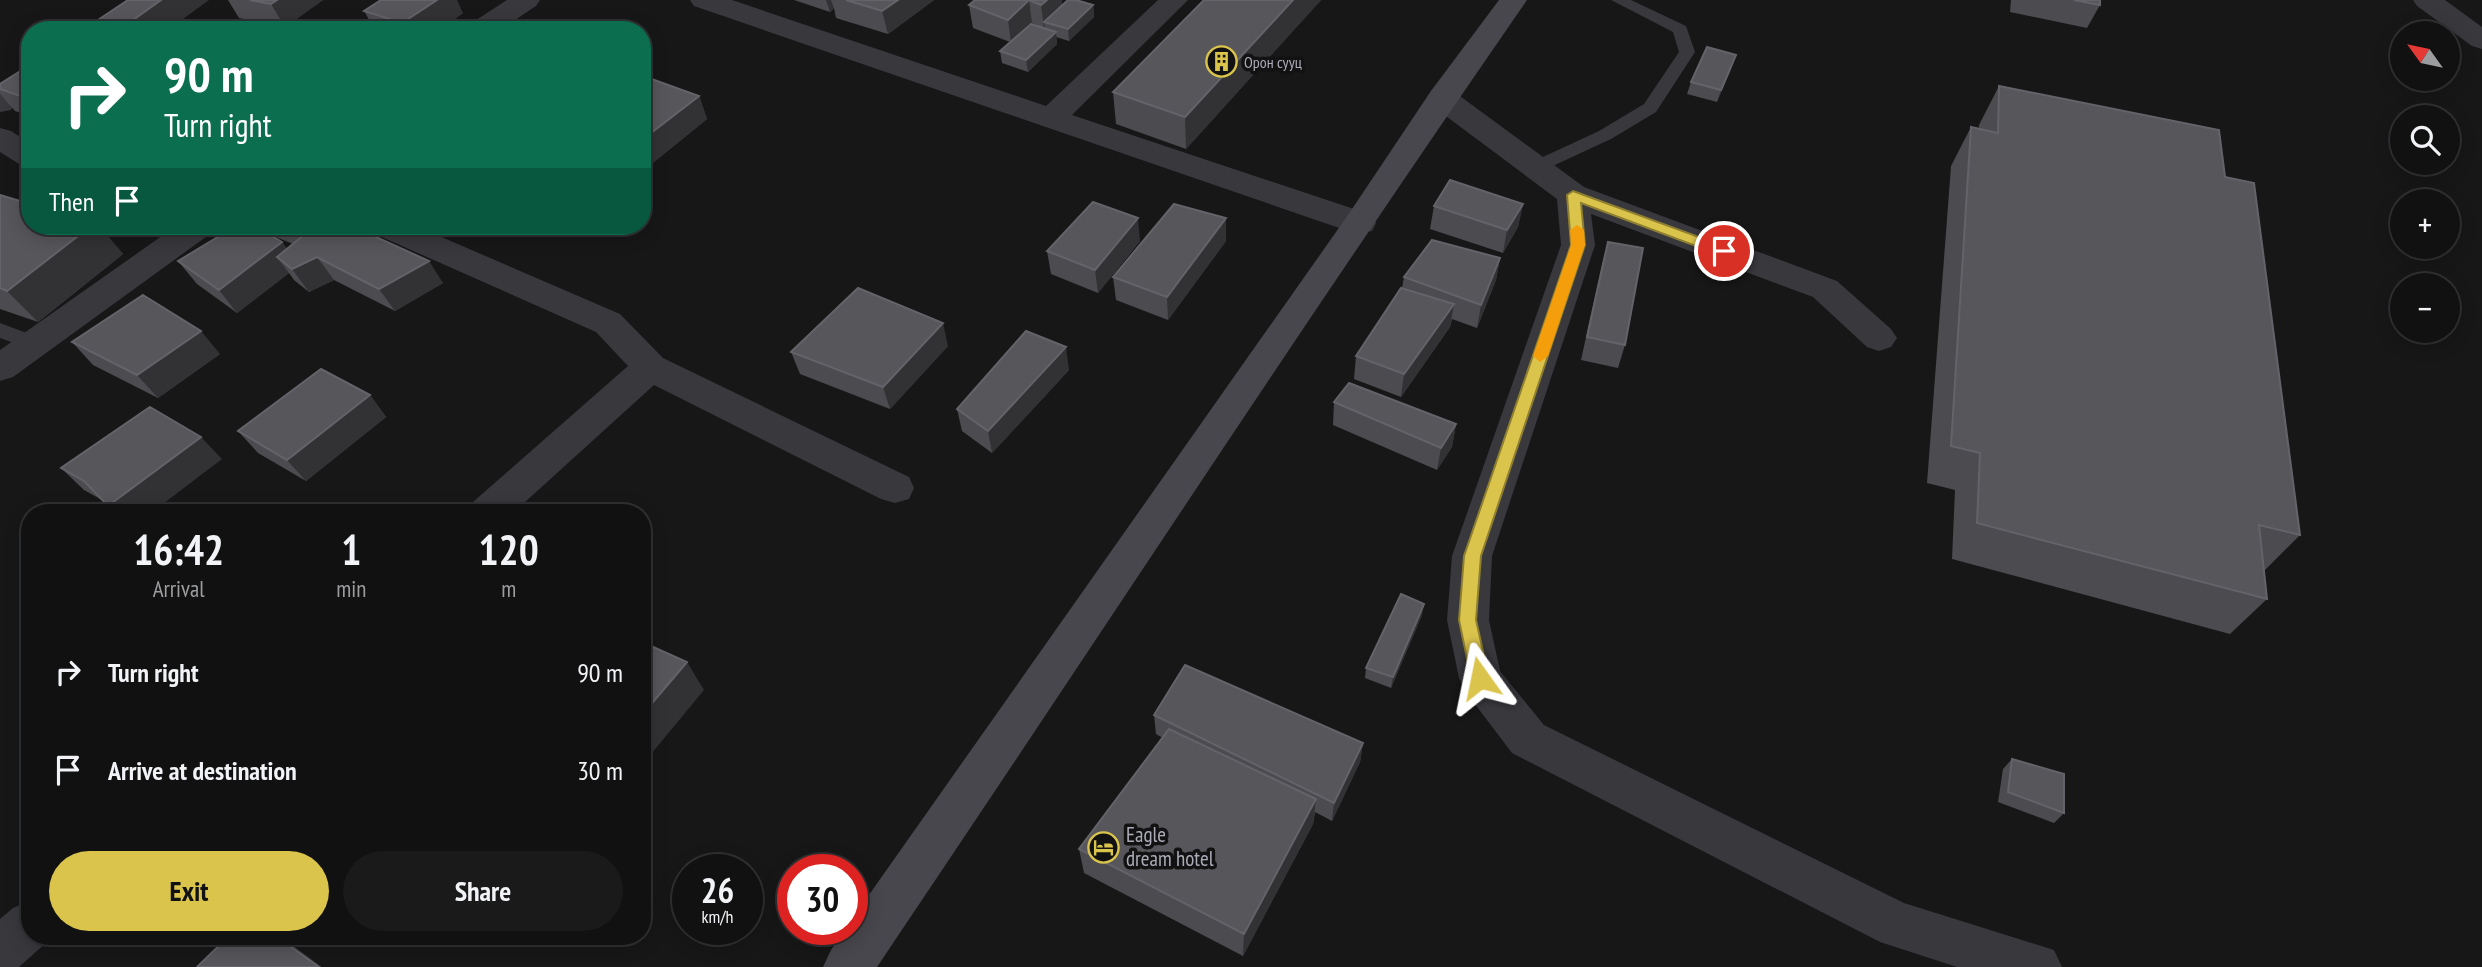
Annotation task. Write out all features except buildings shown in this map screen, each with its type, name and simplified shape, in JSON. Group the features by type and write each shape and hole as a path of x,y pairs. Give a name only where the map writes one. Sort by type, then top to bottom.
{"main road":[{"path":"848,967 1360,223 1441,98 1513,0"}],"street":[{"path":"494,21 526,0"},
{"path":"704,0 1360,223"},
{"path":"1051,118 1174,0"},
{"path":"2427,0 2482,40"},
{"path":"0,103 5,94 21,84"},
{"path":"1441,98 1573,195 1825,289 1879,338"},
{"path":"0,138 21,151"},
{"path":"1573,195 1578,245 1472,556 1468,620 1480,678 1528,739 1897,925 2037,967"},
{"path":"0,368 185,235"},
{"path":"408,235 608,323 650,367 895,488"},
{"path":"497,504 650,367"},
{"path":"0,951 21,933"}],"lane":[{"path":"1536,167 1605,135 1650,108 1687,52 1680,29 1619,0"},
{"path":"0,330 33,343"}],"slow traffic":[{"path":"1540,356 1578,245 1577,230"}],"place":[{"name":"Орон сууц","path":"1221,62"},
{"name":"Eagle dream hotel","path":"1103,847"}],"route":[{"path":"1480,678 1468,620 1472,556 1578,245 1573,195 1724,251"}]}
